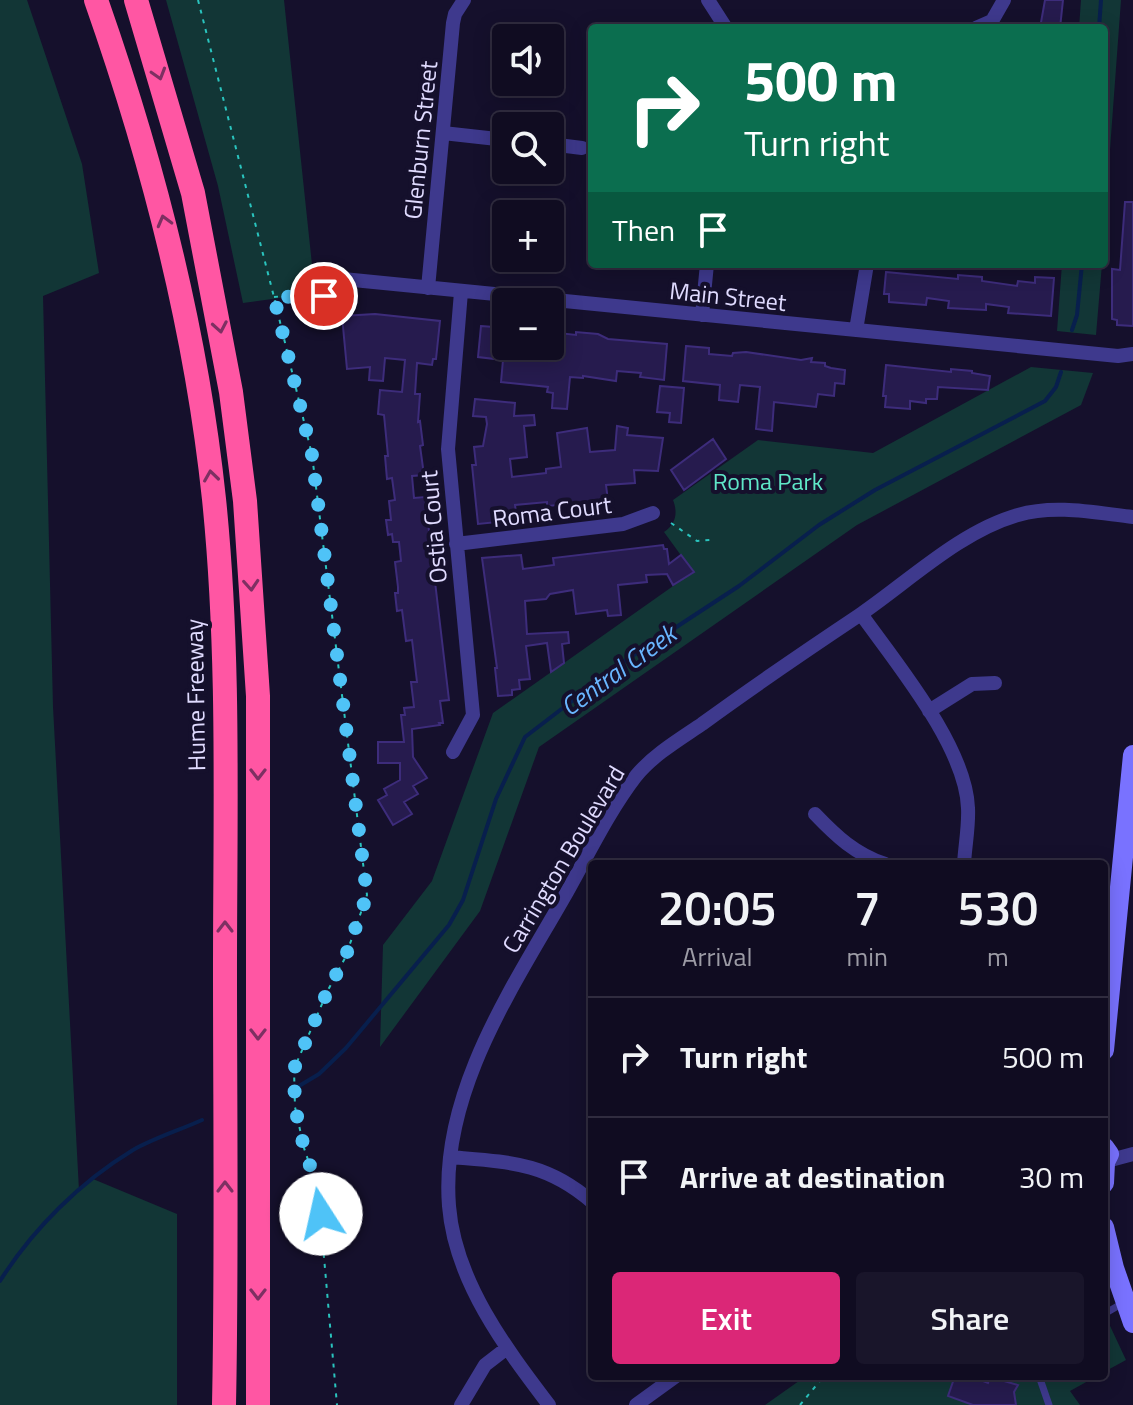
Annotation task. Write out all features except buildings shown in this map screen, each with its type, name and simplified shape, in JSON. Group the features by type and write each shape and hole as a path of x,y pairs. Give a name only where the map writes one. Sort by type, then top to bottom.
{"highway":[{"name":"Hume Freeway","path":"96,0 136,120 168,234 197,379 214,498 225,694 224,1405"},
{"path":"136,0 193,193 224,351 245,501 258,696 258,1405"}],"street":[{"name":"Glenburn Street","path":"428,288 453,23 464,0"},
{"path":"708,0 723,24"},
{"path":"985,24 992,21 1004,0"},
{"path":"443,133 492,138"},
{"path":"564,146 582,148"},
{"path":"702,315 707,268"},
{"path":"860,331 866,305 867,268"},
{"name":"Main Street","path":"333,278 1128,357"},
{"name":"Ostia Court","path":"453,752 473,715 448,449 461,292"},
{"name":"Carrington Boulevard","path":"549,1405 510,1352 479,1301 455,1236 449,1204 450,1157 458,1112 474,1066 513,986 617,803 638,773 667,749 777,669 974,534 1018,515 1058,510 1133,517"},
{"name":"Roma Court","path":"456,544 623,524 653,513"},
{"path":"861,614 954,751 969,806 964,860"},
{"path":"929,711 972,684 995,683"},
{"path":"1108,1009 1133,755"},
{"path":"815,814 840,840 874,860"},
{"path":"1108,1157 1133,1154"},
{"path":"450,1157 512,1162 554,1175 588,1199"},
{"path":"1108,1241 1133,1323"},
{"path":"461,1405 481,1376 510,1352"},
{"path":"636,1405 670,1380"}],"lane":[{"path":"1108,1312 1125,1302"},
{"path":"1040,1380 1049,1405"}],"path":[{"path":"198,0 312,455 367,895 345,958 294,1069 295,1107 304,1148 318,1189 337,1405"},
{"path":"274,297 306,294 343,297 354,280"},
{"path":"671,523 697,541 710,540"},
{"path":"800,1405 821,1380"}],"green space":[{"path":"0,0 27,0 82,164 99,273 43,296 53,707 79,1190 93,1179 177,1214 177,1405 0,1405"},
{"path":"166,0 284,0 315,293 243,303 218,186"},
{"path":"1081,0 1121,0 1108,177 1108,24 1079,24"},
{"path":"1062,268 1102,268 1096,335 1057,331"},
{"name":"Roma Park","path":"1031,367 1093,373 1081,405 857,525 539,747 480,911 380,1047 383,945 432,881 493,713 693,572 664,532 675,518 673,500 758,440 873,453"},
{"path":"1108,1322 1126,1360 1108,1370"},
{"path":"800,1380 1090,1380 1070,1391 1080,1405 765,1405"}],"waterway":[{"name":"Central Creek","path":"1099,24 1101,0"},
{"name":"Central Creek","path":"1072,330 1077,315 1082,268"},
{"name":"Central Creek","path":"299,1086 319,1074 346,1048 449,925 463,900 496,799 525,737 623,662 739,586 819,525 875,490 1045,401 1056,387 1061,372"},
{"name":"Central Creek","path":"0,1281 43,1225 94,1177 141,1146 202,1120"}],"route":[{"path":"321,1214 318,1189 304,1148 295,1107 294,1069 345,958 367,895 312,455 274,297 324,296"}]}
